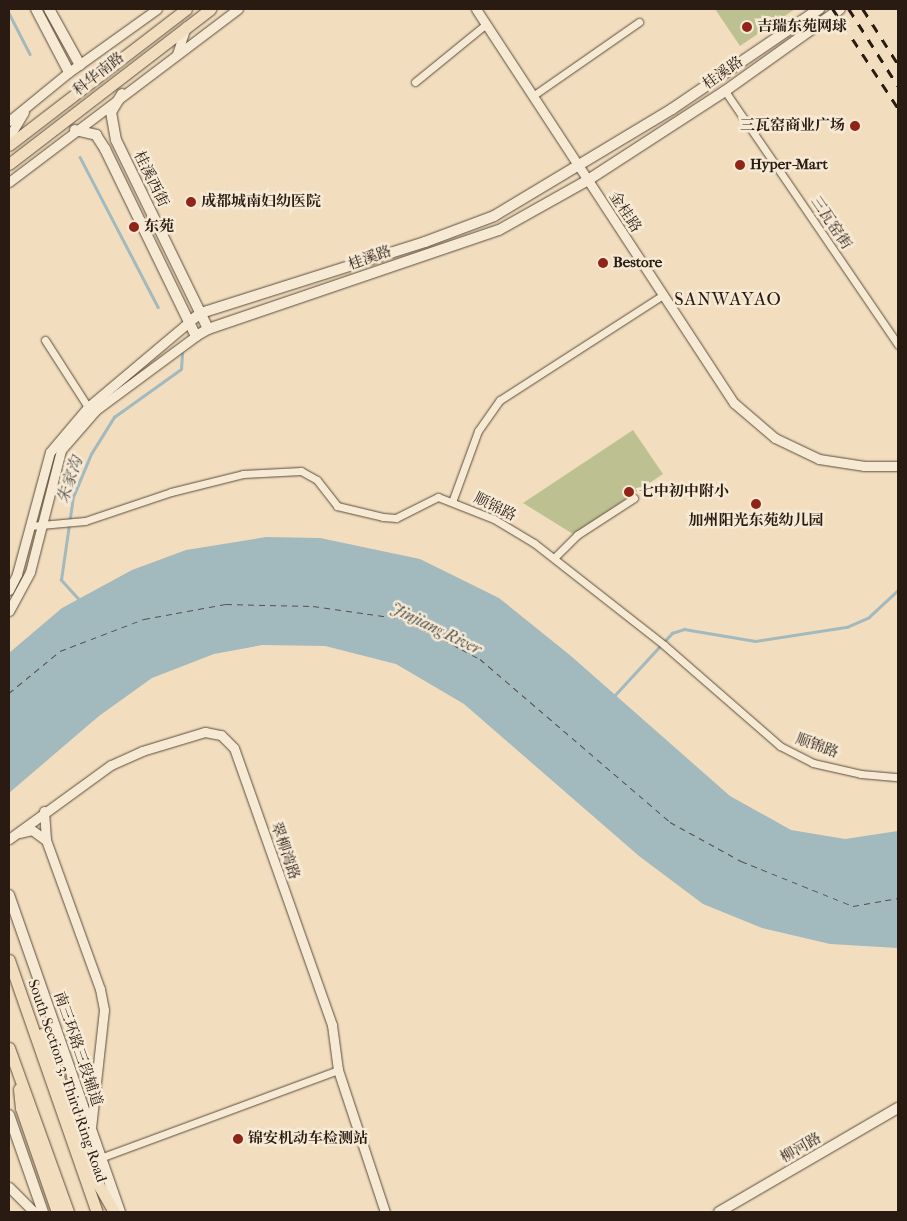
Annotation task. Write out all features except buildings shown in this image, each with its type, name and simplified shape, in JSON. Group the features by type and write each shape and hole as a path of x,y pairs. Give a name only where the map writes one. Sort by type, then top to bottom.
{"highway":[{"name":"科华南路","path":"9,145 186,9"},
{"name":"科华南路","path":"9,164 186,25 210,9"},
{"name":"South Section 3, Third Ring Road","path":"9,960 97,1212"},
{"path":"18,985 52,1055 98,1184 114,1212"},
{"path":"9,1048 68,1212"},
{"path":"18,1075 21,1108 57,1212"}],"main road":[{"path":"36,9 68,72"},
{"path":"49,9 80,65"},
{"name":"桂溪路","path":"189,322 202,313 425,242 494,216 580,167 672,109 819,9"},
{"name":"桂溪路","path":"196,336 208,329 499,230 588,180 725,91 840,9"},
{"name":"桂溪西街","path":"122,94 111,112 116,140 202,313 208,329"},
{"name":"桂溪西街","path":"75,130 86,131 100,141 196,336"},
{"name":"南三环路三段辅道","path":"9,895 120,1212"},
{"name":"柳河路","path":"721,1212 898,1108"},
{"path":"9,1115 43,1212"}],"street":[{"path":"9,121 68,72 157,9"},
{"path":"9,182 122,94 238,9"},
{"name":"金桂路","path":"476,9 734,403 775,438 819,459 864,466 898,466"},
{"path":"534,95 639,22"},
{"path":"415,82 486,24"},
{"path":"176,54 186,25"},
{"name":"三瓦窑街","path":"725,91 897,339"},
{"path":"9,137 26,107"},
{"path":"19,156 43,155"},
{"path":"452,502 478,431 500,400 663,295"},
{"name":"桂溪路","path":"9,611 30,572 35,527 50,452 88,408 189,322"},
{"name":"桂溪路","path":"9,590 35,527 61,450 77,429 149,368 196,336"},
{"path":"45,340 88,408"},
{"name":"顺锦路","path":"35,527 76,522 171,492 243,474 292,470 317,480 330,499 345,510 396,518 432,498 452,502 494,519 554,558 661,642 780,746 813,763 861,774 898,777"},
{"path":"554,558 577,535 634,498"},
{"name":"翠柳湾路","path":"9,839 44,811 110,765 142,751 205,732 221,735 234,748 332,1025 338,1070 385,1212"},
{"path":"44,811 46,840 100,989 104,1010 91,1133"},
{"path":"17,833 32,830 46,840"},
{"path":"100,1158 338,1070"},
{"path":"9,1187 34,1212"}],"green space":[{"name":"吉瑞东苑网球","path":"715,9 795,9 740,46"},
{"path":"633,430 663,474 573,534 523,503"}],"water":[{"name":"Jinjiang River","path":"266,537 320,538 420,559 499,598 571,656 730,796 791,830 845,839 898,831 898,948 830,944 762,928 703,904 639,856 464,704 396,664 325,646 262,645 214,654 152,678 99,716 9,793 9,653 62,608 132,570 186,550"}],"waterway":[{"name":"朱家沟","path":"9,13 30,54"},
{"name":"朱家沟","path":"80,157 158,307"},
{"name":"朱家沟","path":"79,600 61,580 73,497 91,454 114,417 181,369 182,354"},
{"path":"613,697 672,633 684,629 755,641 847,627 869,617 898,590"}],"ferry route":[{"path":"9,693 60,651 144,619 226,604 313,606 404,619 480,659 670,822 741,861 853,906 898,898"}],"railway":[{"path":"833,9 898,108"},
{"path":"849,9 898,86"},
{"path":"863,9 898,64"}],"place":[{"name":"吉瑞东苑网球","path":"747,27"},
{"name":"三瓦窑商业广场","path":"855,126"},
{"name":"Hyper-Mart","path":"740,165"},
{"name":"成都城南妇幼医院","path":"191,202"},
{"name":"东苑","path":"134,227"},
{"name":"Bestore","path":"603,263"},
{"name":"七中初中附小","path":"629,492"},
{"name":"加州阳光东苑幼儿园","path":"756,504"},
{"name":"锦安机动车检测站","path":"238,1139"}],"district":[{"name":"SANWAYAO","path":"728,300"}]}
